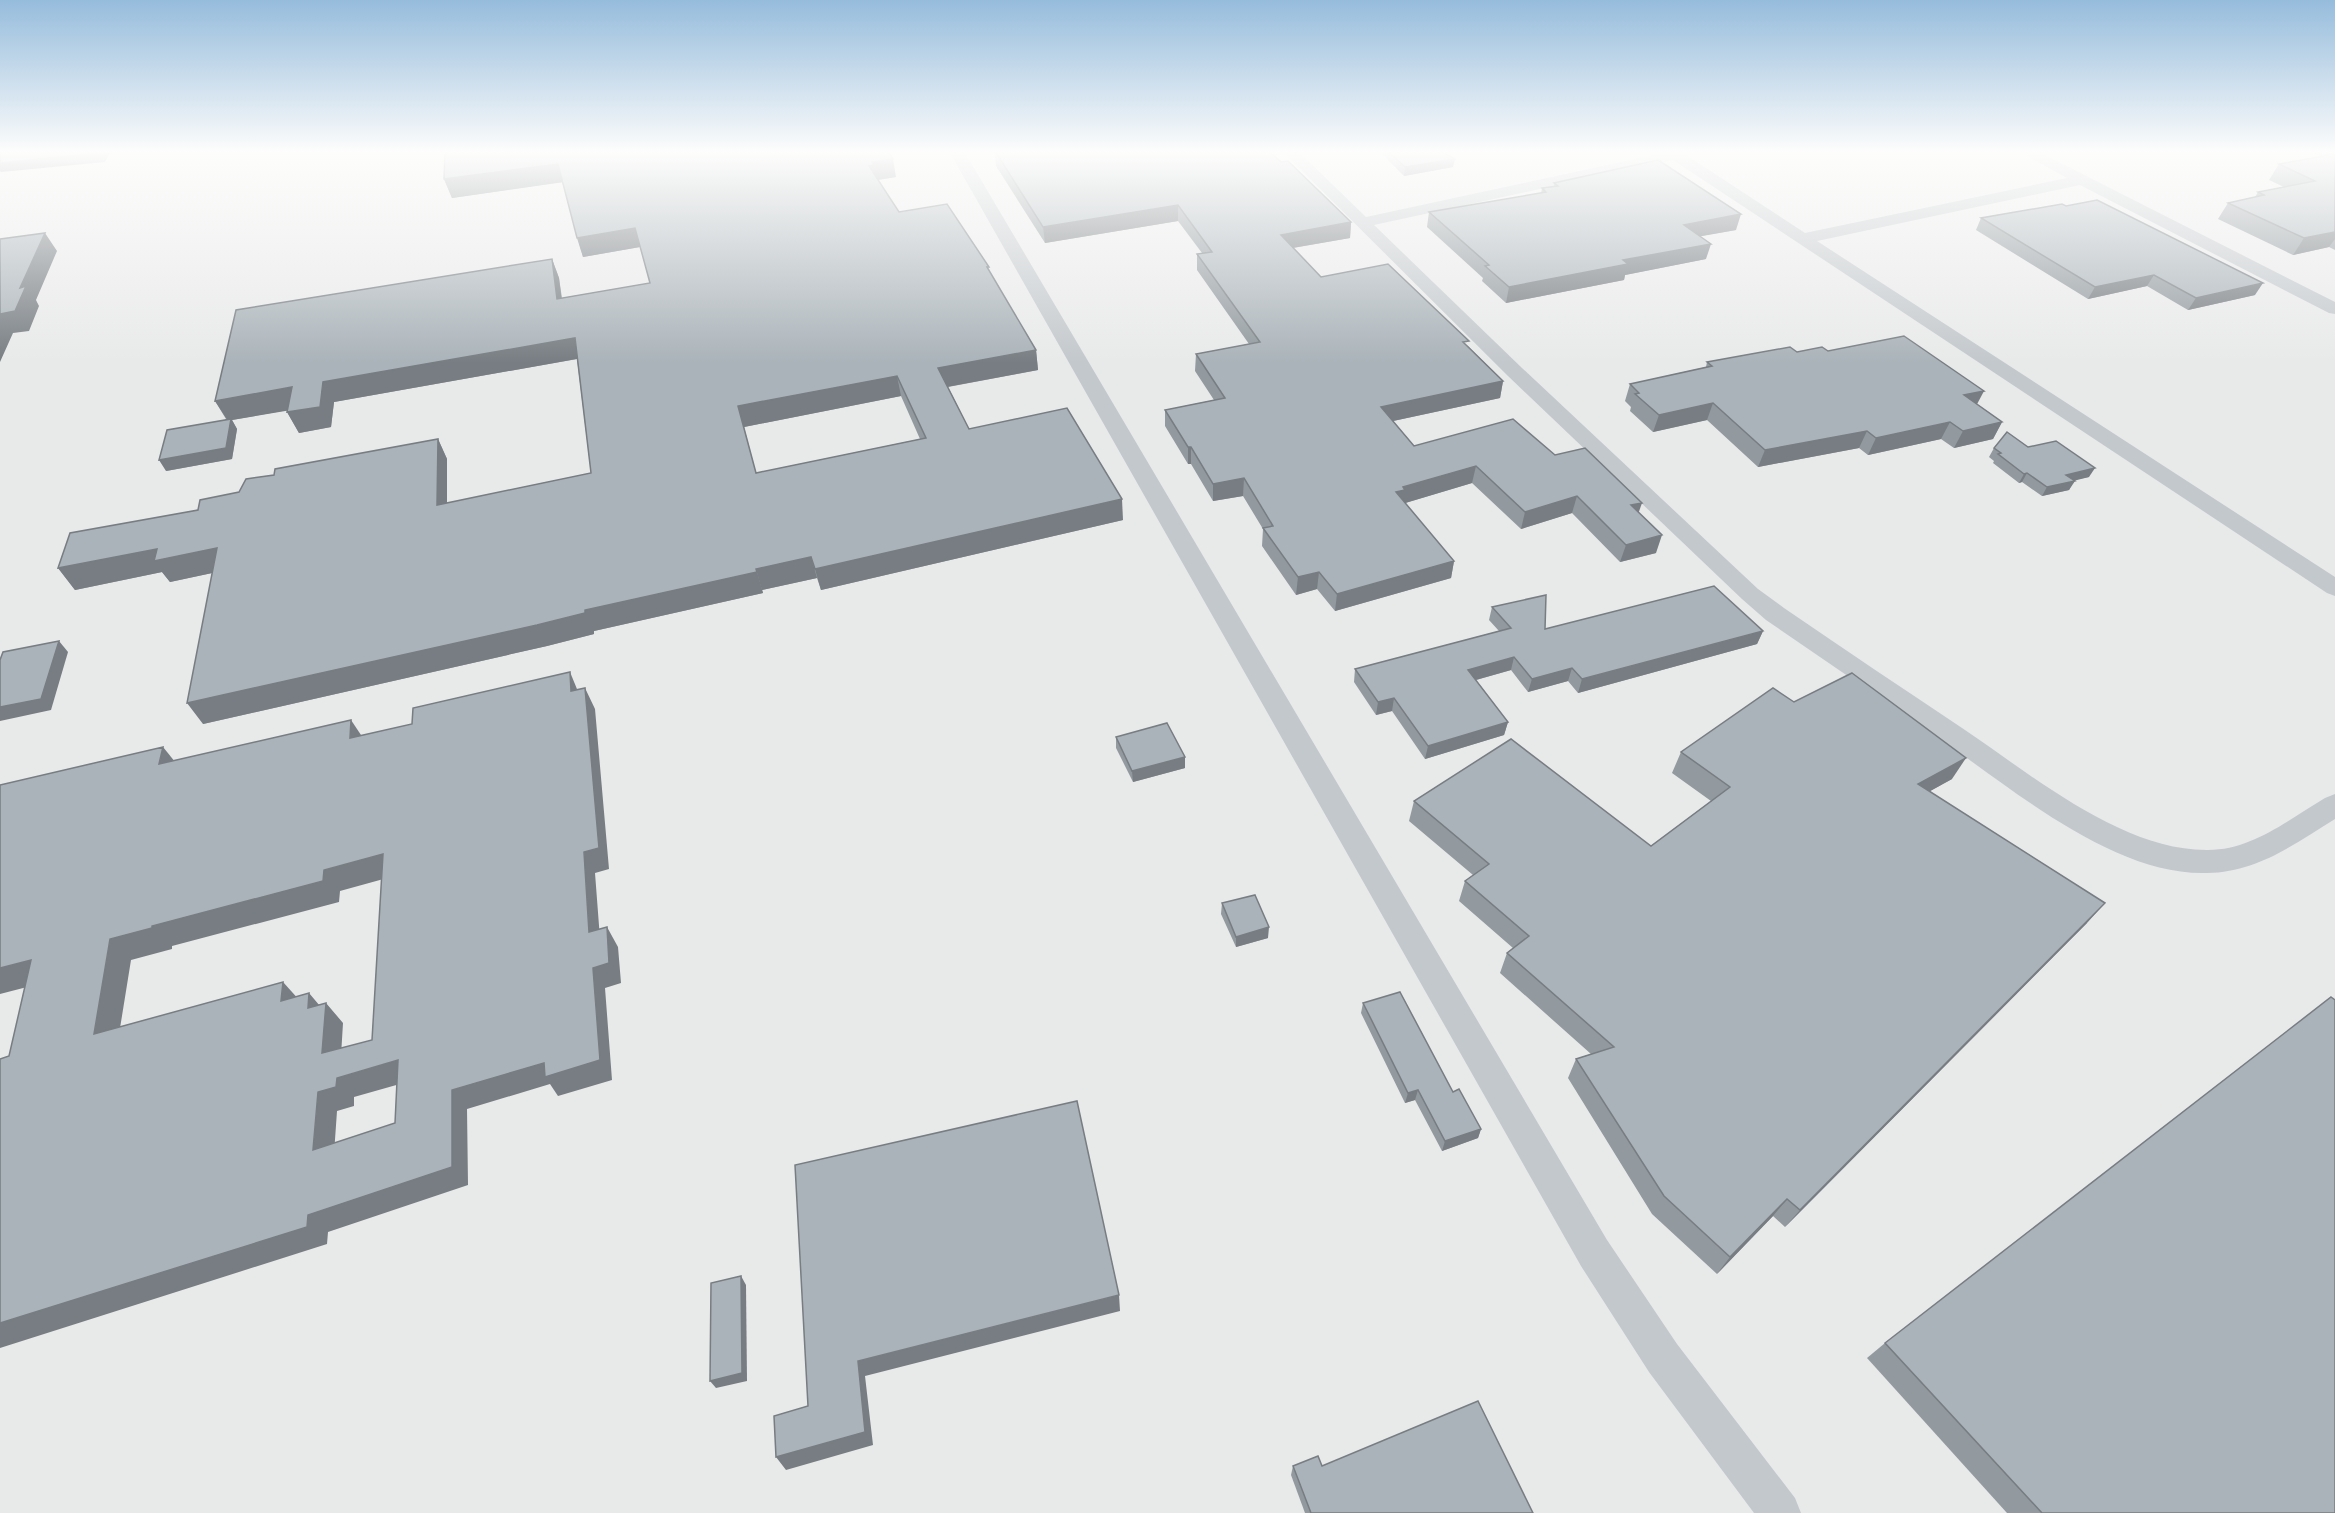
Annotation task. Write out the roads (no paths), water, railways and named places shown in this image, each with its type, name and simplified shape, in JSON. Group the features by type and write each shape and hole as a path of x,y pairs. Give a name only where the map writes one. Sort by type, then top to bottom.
{"street":[{"path":"997,222 1594,1253 1663,1358 1780,1513"},
{"path":"1364,222 1492,350 1750,594 2089,826 2142,851 2174,859 2208,862 2258,853 2335,805"},
{"path":"1776,222 2335,588"},
{"path":"1802,239 1885,222"},
{"path":"2164,222 2335,309"}]}
